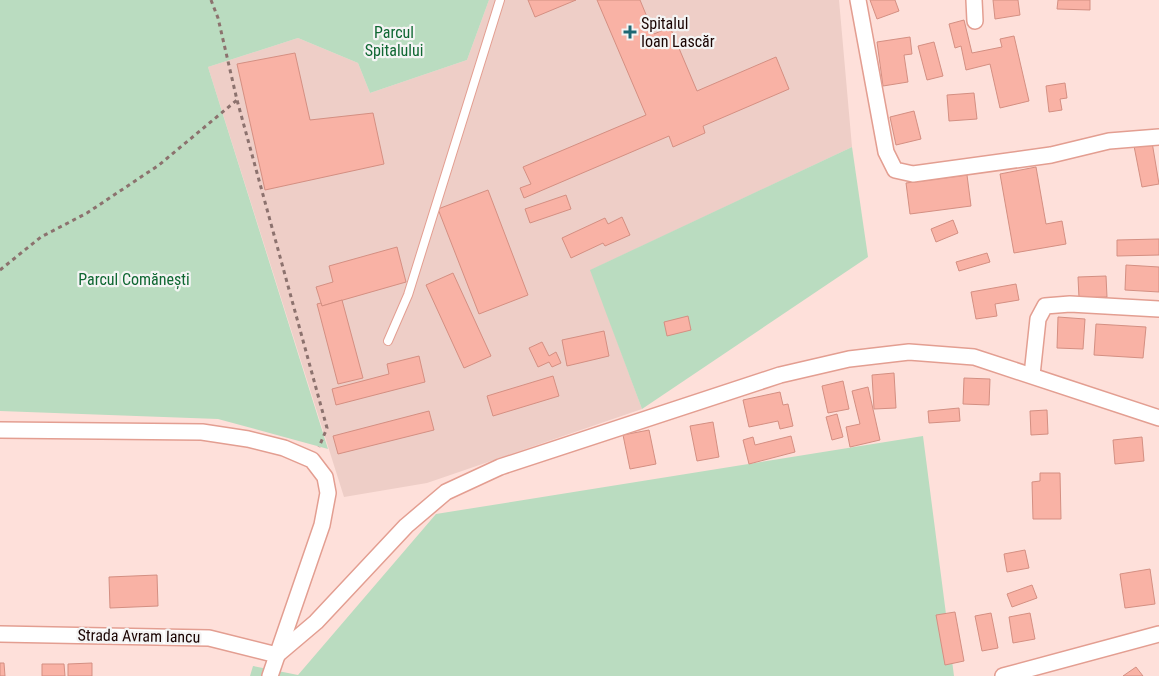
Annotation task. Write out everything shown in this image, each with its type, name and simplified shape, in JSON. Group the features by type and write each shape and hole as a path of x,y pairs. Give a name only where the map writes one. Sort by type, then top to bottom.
{"street":[{"path":"858,0 886,152 895,170 914,174 1041,157 1109,142 1159,137"},
{"path":"974,0 975,21"},
{"path":"1032,375 1038,319 1045,306 1070,304 1159,308"},
{"path":"277,655 316,622 427,506 446,492 500,467 780,375 848,359 909,352 974,357 1159,418"},
{"path":"0,430 202,432 248,439 284,448 312,460 325,476 328,493 322,525 270,676"},
{"name":"Strada Avram Iancu","path":"0,634 209,638 277,655"},
{"path":"1003,676 1159,634"}],"lane":[{"path":"388,341 408,295 500,0"}],"path":[{"path":"210,0 218,18 237,100 327,428 312,460"},
{"path":"0,270 41,236 87,214 159,165 237,100"}],"shaded area":[{"path":"489,0 839,0 852,147 591,270 642,409 427,483 344,497 208,67 298,38 358,63 370,93 467,60"}],"green space":[{"name":"Parcul Comănești","path":"0,0 489,0 467,60 370,93 358,63 298,38 208,67 328,449 218,419 0,411"},
{"path":"852,147 868,257 642,409 590,270"},
{"path":"923,436 954,676 250,676 253,666 298,675 436,514"}],"building":[{"path":"528,0 576,0 535,17"},
{"path":"597,0 640,0 654,34 670,27 697,91 776,57 789,89 703,126 705,133 673,147 669,136 524,198 520,188 531,184 523,167 646,115"},
{"path":"870,0 895,0 899,11 877,19"},
{"path":"993,0 1018,0 1020,15 995,19"},
{"path":"1058,0 1090,0 1090,10 1057,9"},
{"path":"964,20 972,53 1002,47 1000,39 1014,36 1029,101 1000,108 990,64 966,70 961,46 955,48 949,24"},
{"path":"910,37 912,54 904,55 908,82 883,86 877,42"},
{"path":"934,42 943,76 927,80 918,46"},
{"path":"295,53 310,120 373,113 384,164 265,190 237,64"},
{"path":"1065,83 1067,98 1060,99 1062,110 1049,112 1046,86"},
{"path":"974,93 977,119 949,121 947,95"},
{"path":"914,111 921,139 896,145 890,117"},
{"path":"1152,142 1159,184 1142,187 1134,146"},
{"path":"1036,167 1046,224 1062,221 1066,244 1014,253 1000,174"},
{"path":"967,175 971,206 910,214 906,183"},
{"path":"488,190 528,295 479,314 438,209"},
{"path":"566,195 571,209 530,223 525,209"},
{"path":"622,217 630,235 605,246 603,243 571,258 562,238 605,218 608,224"},
{"path":"953,220 958,233 936,242 931,229"},
{"path":"1159,239 1159,255 1117,256 1117,240"},
{"path":"397,247 406,282 322,306 316,287 333,282 329,266"},
{"path":"987,253 990,262 959,271 956,262"},
{"path":"1126,265 1159,267 1159,292 1125,290"},
{"path":"453,273 491,356 464,368 426,285"},
{"path":"1106,276 1107,297 1079,298 1078,277"},
{"path":"1016,284 1019,300 995,304 997,316 976,319 971,292"},
{"path":"342,300 363,378 338,384 317,304 321,303 322,306"},
{"path":"688,316 691,330 667,336 664,322"},
{"path":"1058,317 1085,319 1083,349 1057,348"},
{"path":"1096,324 1146,327 1143,358 1094,355"},
{"path":"604,331 609,356 567,366 562,340"},
{"path":"542,342 549,356 556,352 561,363 552,367 549,362 538,367 529,348"},
{"path":"419,356 425,382 336,405 332,389 389,374 387,364"},
{"path":"894,373 896,408 874,409 872,375"},
{"path":"553,376 559,396 493,416 487,396"},
{"path":"964,378 990,379 989,405 963,404"},
{"path":"843,381 849,409 828,413 822,386"},
{"path":"868,387 880,440 850,447 846,427 860,424 852,391"},
{"path":"780,392 783,405 788,404 793,426 780,429 778,421 749,427 743,400"},
{"path":"959,408 960,421 929,423 928,411"},
{"path":"1047,410 1048,434 1031,435 1030,411"},
{"path":"429,411 434,430 338,454 333,436"},
{"path":"837,414 843,437 832,440 826,417"},
{"path":"713,422 719,457 697,461 690,426"},
{"path":"649,430 656,464 630,469 623,435"},
{"path":"791,436 795,452 749,464 743,440 753,437 755,445"},
{"path":"1142,437 1144,461 1115,464 1113,440"},
{"path":"1040,473 1060,473 1061,519 1033,519 1032,482 1040,481"},
{"path":"1025,550 1029,568 1007,572 1004,554"},
{"path":"1150,569 1155,604 1125,608 1120,574"},
{"path":"157,575 158,606 110,608 109,577"},
{"path":"1032,585 1037,598 1012,607 1007,594"},
{"path":"955,612 964,661 945,665 936,615"},
{"path":"991,613 998,648 982,651 975,616"},
{"path":"1030,613 1035,639 1013,643 1009,617"},
{"path":"0,663 4,663 5,676 0,676"},
{"path":"92,663 92,676 68,676 68,664"},
{"path":"42,664 64,664 65,676 42,676"},
{"path":"1136,667 1143,676 1123,676"}],"place":[{"name":"Spitalul Ioan Lascăr","path":"630,32"}],"park label":[{"name":"Parcul Spitalului","path":"394,41"}]}
